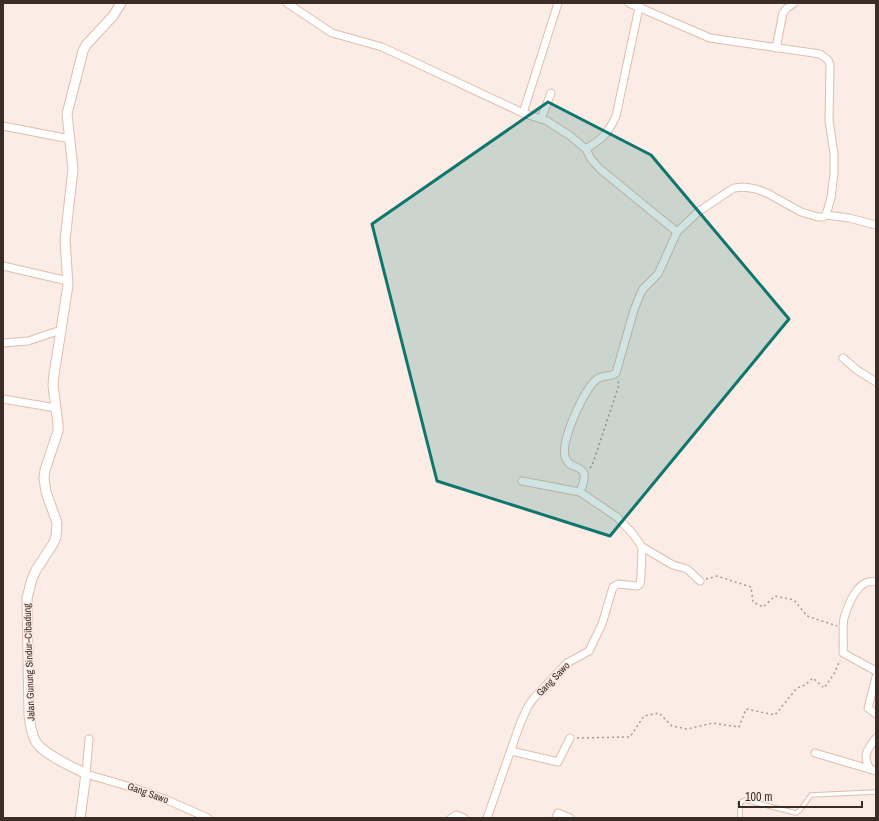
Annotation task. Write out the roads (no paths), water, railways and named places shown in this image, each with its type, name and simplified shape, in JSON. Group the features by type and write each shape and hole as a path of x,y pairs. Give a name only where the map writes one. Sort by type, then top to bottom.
{"street":[{"name":"Jalan Gunung Sindur–Cibadung","path":"86,774 41,749 34,738 29,715 27,598 30,584 36,570 54,544 56,537 57,523 46,492 44,478 45,470 58,431 53,380 68,281 65,240 73,180 73,158 67,114 83,51 86,45 113,16 121,3"},
{"path":"287,3 332,33 382,47 523,113 541,118 569,135 586,150 591,159 600,169 678,232"},
{"path":"523,113 558,3"},
{"path":"629,3 639,5 710,38 820,54 828,60 830,65 829,120 834,154 834,173 831,198 826,215"},
{"path":"776,48 783,13 794,3"},
{"path":"586,150 603,138 611,127 616,116 639,5"},
{"path":"541,118 551,93"},
{"path":"3,126 70,139"},
{"path":"580,492 585,481 583,471 569,463 565,457 565,447 571,424 591,384 602,376 613,376 618,370 636,303 644,289 658,274 678,232 698,212 729,191 739,187 756,189 767,193 801,212 812,216 823,217 826,215 849,218 876,226"},
{"path":"3,266 68,281"},
{"path":"3,342 28,341 61,330"},
{"path":"843,358 857,370 876,382"},
{"path":"3,399 56,408"},
{"path":"522,481 580,492 616,517 633,534 642,547 673,565 686,569 700,580"},
{"name":"Gang Sawo","path":"487,818 524,715 534,698 567,663 589,650 602,624 613,587 618,584 633,586 640,584 642,547"},
{"path":"876,582 872,581 864,584 855,591 844,619 843,653 876,670"},
{"path":"876,677 868,708 876,714"},
{"path":"510,752 558,762 570,738"},
{"path":"873,770 866,763 866,753 876,738"},
{"path":"80,818 89,739"},
{"path":"815,753 873,770"},
{"name":"Gang Sawo","path":"86,774 134,788 167,800 208,818"},
{"path":"556,818 558,813 570,818"},
{"path":"451,818 456,815 464,818"}],"lane":[{"path":"740,818 740,804 742,800 796,813 811,795 876,792"}]}
